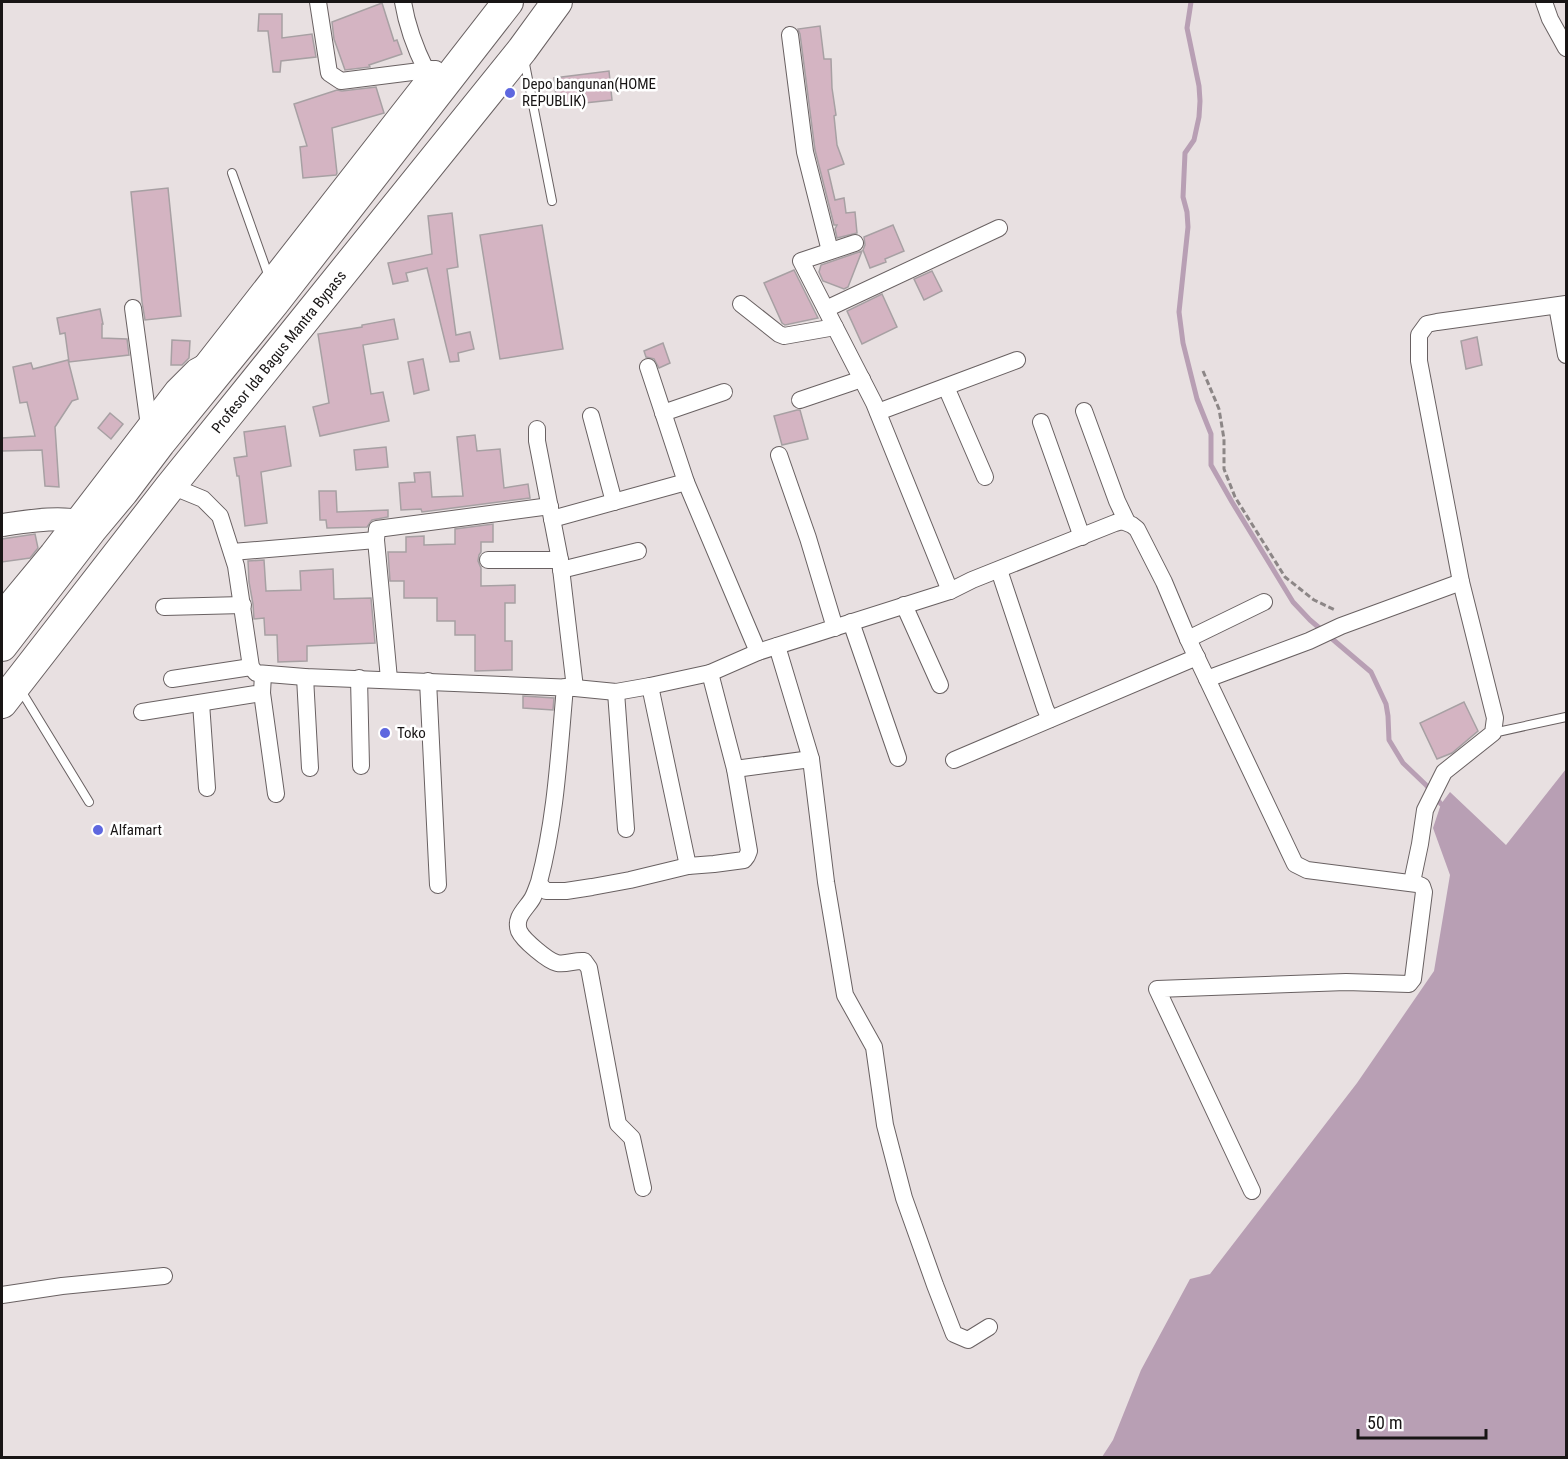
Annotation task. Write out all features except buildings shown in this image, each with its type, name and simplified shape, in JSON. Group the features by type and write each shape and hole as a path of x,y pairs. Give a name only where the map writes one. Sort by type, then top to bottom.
{"highway":[{"path":"2,646 84,524 123,492 233,354 439,68 508,2"},
{"name":"Profesor Ida Bagus Mantra Bypass","path":"9,694 160,499 522,50 557,2"},
{"path":"123,492 160,499"}],"street":[{"path":"318,2 329,73 335,78 341,81 439,68"},
{"path":"403,2 408,27 416,48 439,68"},
{"path":"1544,2 1550,19 1566,48"},
{"path":"790,35 805,153 830,251"},
{"path":"2,612 51,553 84,524 149,426 176,390 196,370 439,68"},
{"path":"826,309 999,228"},
{"path":"855,243 801,261 878,412 950,591"},
{"path":"741,304 784,336 835,327"},
{"path":"1412,882 1425,810 1444,772 1493,733 1495,714 1461,582 1419,361 1419,335 1427,324 1562,305 1566,355"},
{"path":"133,308 149,426"},
{"path":"196,370 233,354"},
{"path":"878,412 1017,360"},
{"path":"648,367 686,482 758,652"},
{"path":"800,400 862,379"},
{"path":"946,387 985,477"},
{"path":"663,412 724,392"},
{"path":"1084,411 1127,522"},
{"path":"591,416 614,502"},
{"path":"1041,422 1082,537"},
{"path":"537,429 537,441 561,565 570,687 550,838 539,884 532,900 519,918 519,931 530,945 551,961 559,964 577,960 584,962 589,968 618,1124 632,1138 643,1188"},
{"path":"779,455 808,538 898,758"},
{"path":"389,679 376,540 377,529 551,513 614,502 686,482"},
{"path":"160,499 181,490 203,499 220,516 236,566 262,693 276,795"},
{"path":"2,525 27,521 84,524"},
{"path":"172,679 257,671 305,676 570,687 616,692 710,673 758,652 950,591 1122,521 1127,522 1137,529 1164,582 1188,639 1295,864 1307,870 1412,882 1422,886 1425,892 1413,979 1409,984 1346,982 1157,989 1252,1191"},
{"path":"232,552 376,540"},
{"path":"488,560 561,565 638,551"},
{"path":"999,570 1050,719"},
{"path":"1207,679 1309,641 1348,623 1461,582"},
{"path":"1188,639 1264,602"},
{"path":"164,608 243,606"},
{"path":"904,606 940,685"},
{"path":"777,646 812,759 826,882 845,995 874,1047 885,1125 904,1198 954,1334 968,1340 989,1327"},
{"path":"954,760 1197,657"},
{"path":"539,884 546,891 566,891 630,880 688,866 744,860 749,851 735,769 710,673"},
{"path":"305,676 310,768"},
{"path":"359,678 362,766"},
{"path":"428,681 438,885"},
{"path":"650,686 688,866"},
{"path":"616,692 626,829"},
{"path":"142,712 262,693"},
{"path":"201,703 207,788"},
{"path":"735,769 812,759"},
{"path":"2,1295 62,1286 164,1276"}],"lane":[{"path":"522,50 552,201"},
{"path":"232,173 269,277"},
{"path":"9,694 89,802"},
{"path":"1493,733 1566,717"}],"path":[{"path":"1203,371 1219,409 1224,439 1224,469 1235,497 1285,577 1348,623"}],"shaded area":[{"path":"1566,769 1566,1457 1102,1457 1113,1440 1141,1370 1190,1279 1210,1274 1357,1083 1434,971 1450,875 1433,828 1441,804 1450,792 1506,845"}],"waterway":[{"path":"1191,2 1187,28 1200,101 1194,140 1185,153 1183,197 1188,227 1179,312 1183,343 1197,399 1211,434 1211,465 1293,602 1310,620 1371,672 1386,704 1389,740 1403,763 1426,785 1441,804"}],"place":[{"name":"Depo bangunan(HOME REPUBLIK)","path":"510,93"},
{"name":"Toko","path":"385,733"},
{"name":"Alfamart","path":"98,830"}]}
